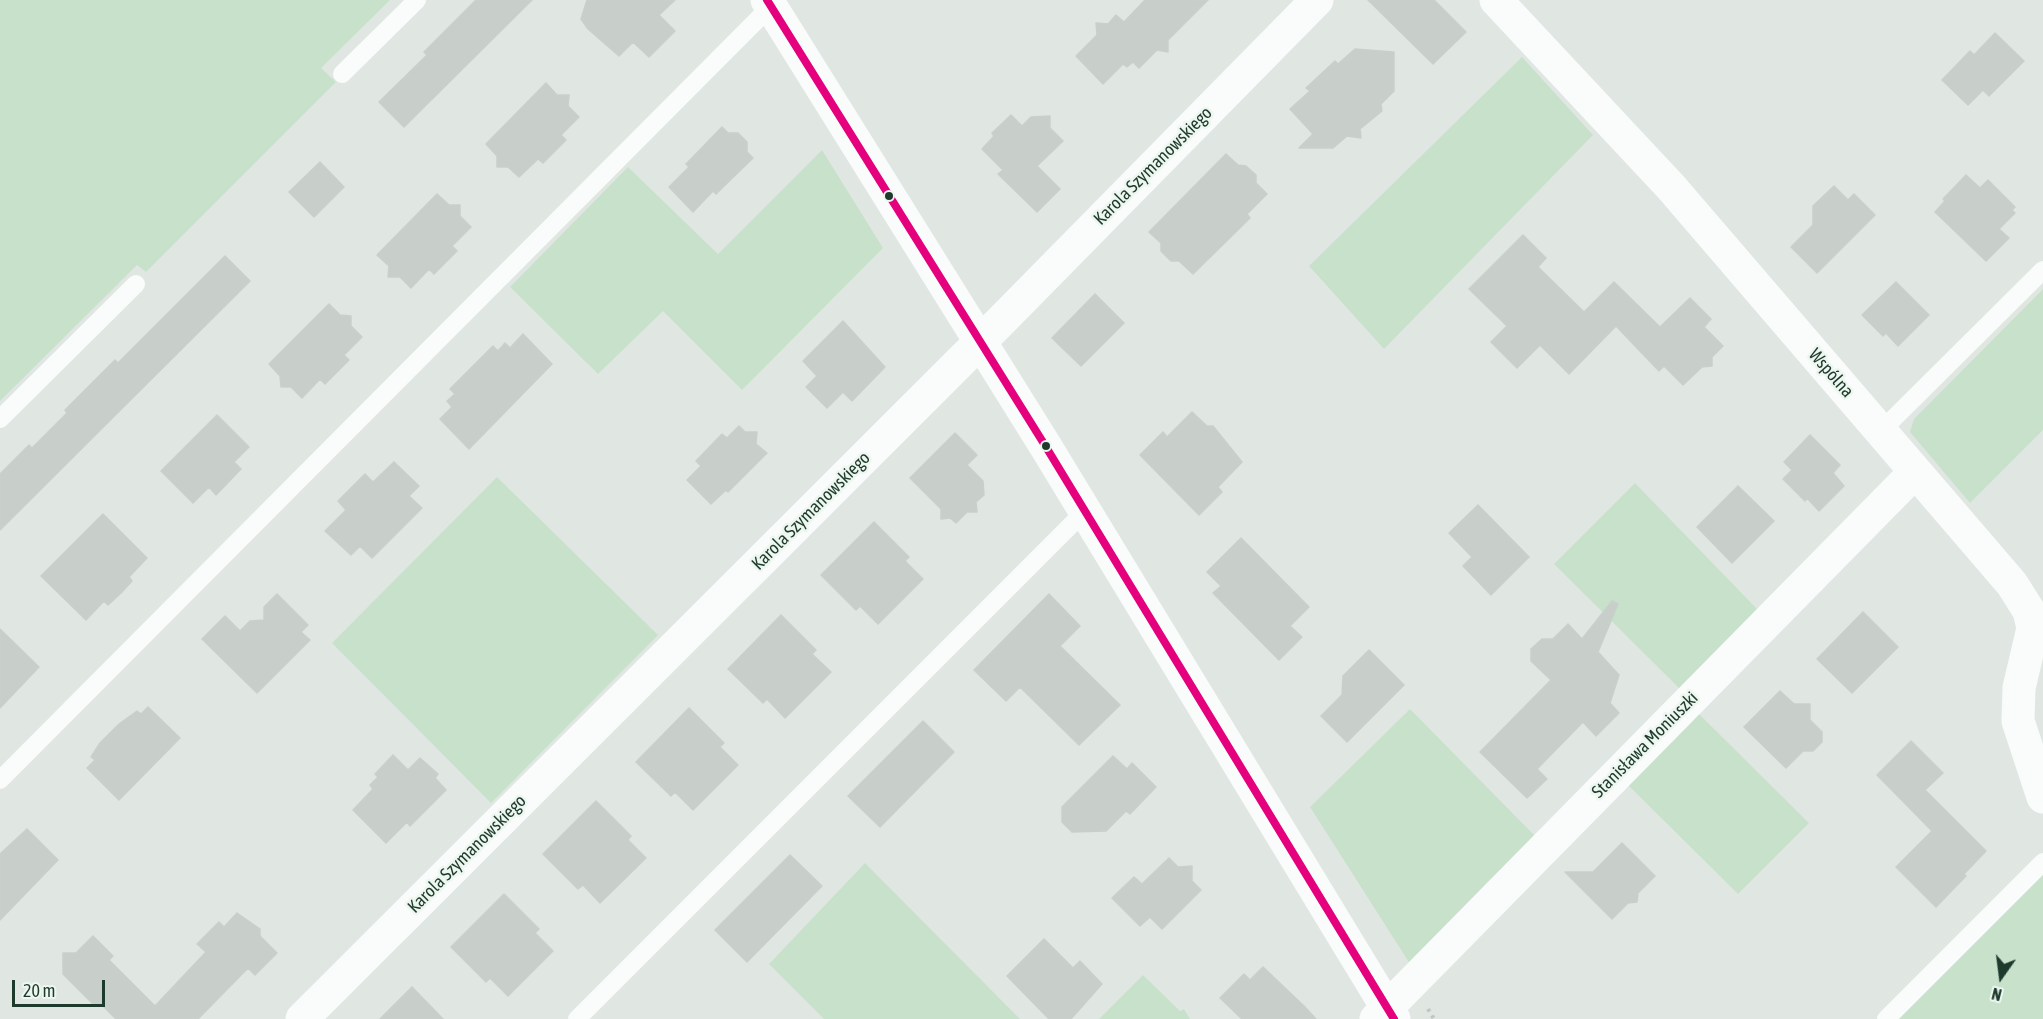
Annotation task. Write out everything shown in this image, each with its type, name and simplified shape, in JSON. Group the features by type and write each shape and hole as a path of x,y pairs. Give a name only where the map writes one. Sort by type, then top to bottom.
{"street":[{"name":"Karola Szymanowskiego","path":"302,1019 980,342 1317,0"},
{"name":"Wspólna","path":"1496,0 1671,188 2012,584 2029,611 2033,628 2019,688 2018,721 2043,797"},
{"path":"772,2 1085,511 1386,1015"},
{"name":"Stanisława Moniuszki","path":"1386,1015 1915,472"}],"lane":[{"path":"342,74 417,0"},
{"path":"0,780 772,2"},
{"path":"1881,431 2043,270"},
{"path":"0,419 136,284"},
{"path":"577,1019 1085,511"},
{"path":"1886,1019 2043,862"}],"green space":[{"path":"0,0 390,0 321,68 336,82 146,272 137,265 0,401"},
{"path":"1522,57 1593,135 1384,349 1309,266"},
{"path":"822,150 883,248 742,390 663,311 598,374 510,287 628,167 718,254"},
{"path":"2043,289 2043,430 1970,503 1910,432 1914,419"},
{"path":"497,477 658,635 491,803 332,643"},
{"path":"1635,483 1759,611 1681,690 1554,564"},
{"path":"1410,709 1536,837 1410,964 1310,807"},
{"path":"1698,713 1809,823 1738,894 1627,784"},
{"path":"865,863 1020,1019 824,1019 769,964"},
{"path":"2043,875 2043,1019 1899,1019"},
{"path":"1143,975 1180,1011 1184,1009 1190,1019 1099,1019"}],"building":[{"path":"476,0 532,0 404,127 379,102 427,55 424,52"},
{"path":"587,0 675,0 659,15 675,31 649,57 633,42 619,56 588,29 581,19"},
{"path":"1145,0 1208,0 1168,40 1168,52 1157,50 1139,68 1133,62 1127,67 1123,64 1103,84 1076,56 1097,35 1096,23 1108,24 1116,15 1124,22"},
{"path":"1368,0 1434,0 1466,32 1433,64"},
{"path":"1995,33 2024,61 1989,96 1983,90 1968,105 1942,80 1970,51 1974,55"},
{"path":"1355,49 1394,52 1394,91 1381,104 1382,111 1360,129 1361,138 1347,136 1333,148 1299,148 1313,134 1290,109 1310,91 1306,88 1335,61 1338,64"},
{"path":"546,83 557,95 569,95 568,106 579,117 561,135 566,140 543,163 538,159 519,177 508,167 497,167 497,156 486,144"},
{"path":"1011,115 1022,126 1031,117 1050,116 1050,128 1063,141 1037,166 1060,189 1037,212 998,174 1003,170 982,149 994,136 992,133"},
{"path":"722,127 728,133 738,133 747,142 747,152 753,158 716,194 713,191 693,212 669,187 689,167 686,164"},
{"path":"1226,154 1238,165 1246,166 1256,175 1256,183 1267,194 1247,214 1250,218 1193,274 1179,261 1171,261 1161,251 1161,243 1149,232"},
{"path":"320,162 344,187 314,217 289,192"},
{"path":"1966,175 1980,188 1988,180 2015,207 2012,210 2015,213 1999,229 2009,238 1986,261 1935,212 1945,201 1943,199"},
{"path":"1834,186 1848,200 1854,194 1875,215 1817,273 1791,247 1813,225 1813,206"},
{"path":"437,194 449,205 460,205 460,216 471,227 452,246 457,251 434,274 429,269 411,288 400,277 388,277 389,266 377,255"},
{"path":"1523,235 1546,258 1538,267 1584,312 1614,282 1660,327 1690,298 1711,319 1704,327 1723,346 1712,357 1712,366 1702,367 1683,385 1664,366 1659,371 1616,326 1569,374 1540,345 1517,368 1491,342 1507,326 1469,289"},
{"path":"225,256 250,281 0,530 0,474 29,445 32,448 67,413 65,410 115,360 118,363"},
{"path":"1896,282 1929,315 1898,346 1886,333 1883,336 1862,315"},
{"path":"1095,294 1124,323 1081,366 1052,338"},
{"path":"329,304 340,315 351,316 351,326 362,337 344,355 349,360 325,384 320,379 302,398 291,387 281,387 280,376 269,364"},
{"path":"843,321 885,367 852,401 843,392 827,408 806,387 817,376 803,361"},
{"path":"523,334 552,364 469,449 440,419 452,407 447,401 455,394 450,389 493,346 498,351 505,343 510,348"},
{"path":"1192,412 1207,426 1213,426 1242,462 1218,487 1222,492 1199,515 1140,455 1163,432 1167,437"},
{"path":"217,415 249,447 234,462 241,469 216,495 209,487 193,503 161,471"},
{"path":"739,426 745,432 757,432 756,444 767,453 728,492 726,490 711,504 687,480 701,466 696,461 722,434 727,438"},
{"path":"955,433 977,455 967,465 983,481 984,495 976,502 977,512 967,512 956,523 950,518 941,519 941,509 910,478"},
{"path":"1810,435 1840,465 1833,473 1844,486 1819,511 1807,498 1805,501 1783,479 1792,470 1784,462"},
{"path":"394,462 419,486 409,496 422,508 372,558 360,546 351,555 325,531 346,510 338,501 365,474 373,482"},
{"path":"1738,486 1774,521 1732,563 1697,527"},
{"path":"1478,505 1529,557 1491,595 1463,566 1472,557 1449,533"},
{"path":"103,514 147,558 129,577 132,581 121,593 108,605 104,601 86,620 41,576"},
{"path":"874,522 909,557 905,561 923,579 878,624 860,606 856,610 821,575"},
{"path":"1241,538 1309,607 1290,626 1302,637 1279,660 1213,593 1221,586 1207,572"},
{"path":"277,594 308,625 301,632 310,640 257,693 202,639 225,616 240,631 250,621 264,620 264,607"},
{"path":"1049,594 1080,626 1060,646 1120,705 1079,745 1020,687 1006,701 974,670"},
{"path":"1612,601 1618,604 1598,652 1619,675 1610,703 1619,713 1596,736 1583,722 1537,769 1547,779 1527,798 1480,752 1551,680 1531,661 1531,649 1542,639 1553,639 1568,624 1582,639"},
{"path":"1863,612 1898,647 1852,693 1817,659"},
{"path":"781,615 816,650 812,654 831,672 785,718 767,699 763,703 728,669"},
{"path":"0,629 39,667 0,708"},
{"path":"1369,650 1404,685 1347,742 1321,716 1342,695 1343,676"},
{"path":"1780,691 1794,704 1810,704 1810,720 1822,732 1822,742 1813,751 1803,751 1786,768 1744,727"},
{"path":"148,707 180,738 119,800 87,768 95,760 91,757 100,743 119,724 137,711 141,714"},
{"path":"689,708 724,743 720,747 738,765 693,810 675,792 671,796 636,762"},
{"path":"923,721 954,752 880,827 848,796"},
{"path":"1911,741 1943,773 1925,790 1986,851 1936,907 1896,867 1932,831 1877,775"},
{"path":"393,755 408,770 420,758 438,774 435,778 446,790 410,826 407,822 386,843 353,810 373,789 370,785 378,777 375,774"},
{"path":"1113,756 1127,769 1132,763 1156,787 1130,814 1126,811 1106,831 1072,832 1062,822 1062,807"},
{"path":"596,801 631,836 628,840 646,858 600,903 583,885 578,889 543,854"},
{"path":"27,829 58,860 0,920 0,854"},
{"path":"1622,843 1655,876 1638,893 1637,902 1628,903 1612,919 1565,872 1593,872"},
{"path":"790,855 822,886 747,962 715,930"},
{"path":"1169,858 1178,867 1192,866 1192,881 1201,890 1162,929 1150,917 1140,926 1112,898 1134,877 1142,884"},
{"path":"504,894 539,929 535,933 553,951 508,996 490,978 486,982 451,947"},
{"path":"237,913 260,929 260,936 277,953 255,975 248,968 198,1019 116,1019 99,1002 95,1006 63,974 63,953 76,953 93,936 113,956 109,960 155,1006 206,952 197,944 219,922 224,927"},
{"path":"1044,939 1073,968 1080,961 1102,984 1071,1019 1049,1019 1007,976"},
{"path":"1263,967 1316,1019 1242,1019 1220,998 1244,974 1250,980"},
{"path":"412,987 443,1019 380,1019"}],"transit line":[{"path":"767,0 1046,447 1394,1019"}]}
